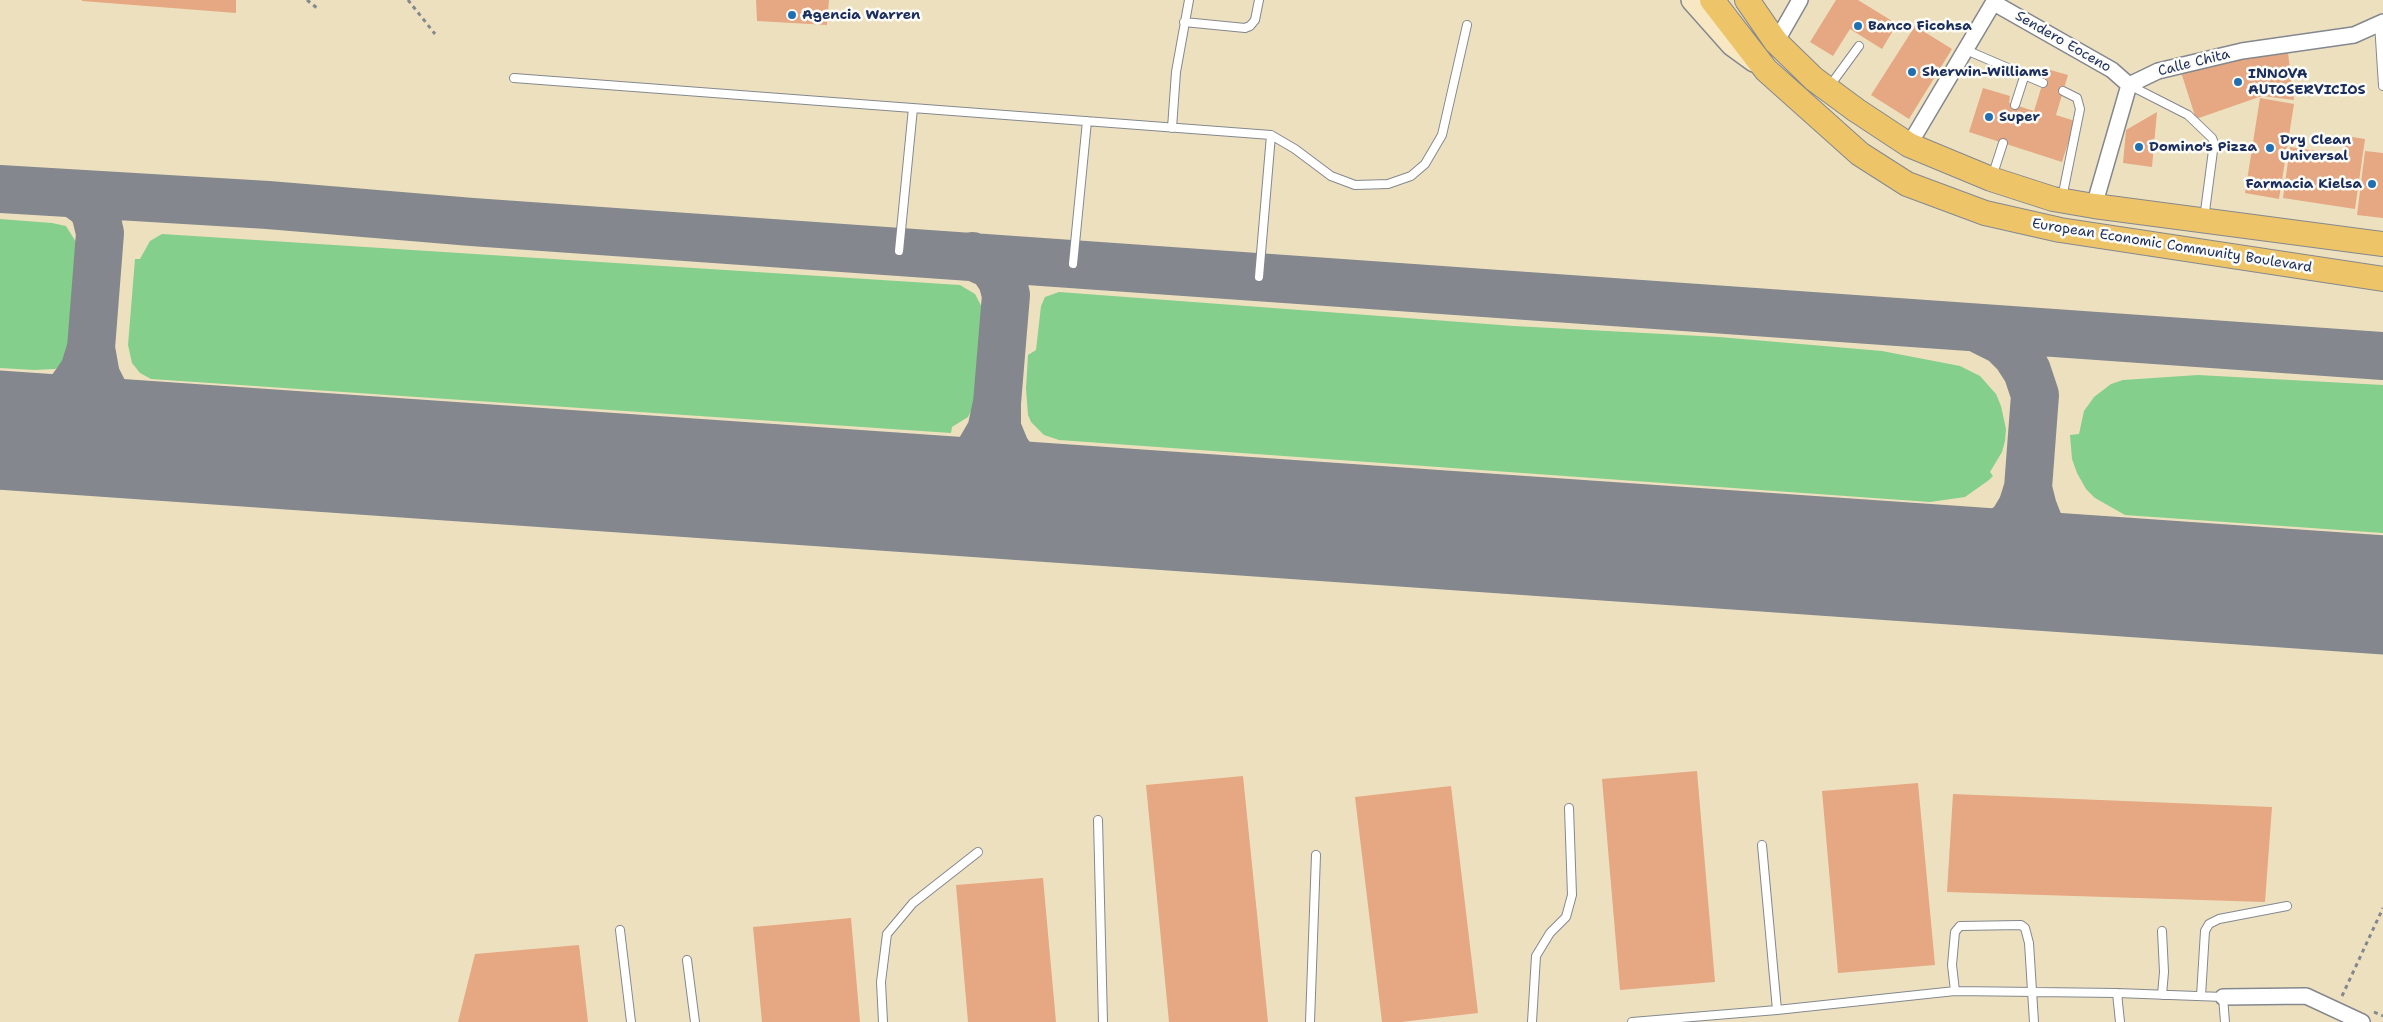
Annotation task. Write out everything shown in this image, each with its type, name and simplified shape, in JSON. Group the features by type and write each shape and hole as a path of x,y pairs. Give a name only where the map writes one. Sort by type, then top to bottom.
{"main road":[{"path":"1692,0 1732,45 1766,70"},
{"name":"European Economic Community Boulevard","path":"1712,0 1766,70 1860,154 1907,184 1985,213 2060,230 2383,278"},
{"name":"European Economic Community Boulevard","path":"1747,0 1776,42 1827,89 1909,145 1991,179 2062,200 2094,206 2383,244"}],"street":[{"path":"1776,42 1800,0"},
{"path":"1909,145 1994,1"},
{"name":"Sendero Eoceno","path":"1994,1 2112,70 2129,85"},
{"name":"Calle Chita","path":"2129,85 2158,71 2277,45 2354,35 2381,22"},
{"path":"2094,206 2129,85"},
{"path":"2223,997 2306,996 2364,1015"}],"lane":[{"path":"1172,128 1176,72 1189,0"},
{"path":"1184,22 1245,28 1250,26 1255,20 1259,0"},
{"path":"2381,22 2383,86"},
{"path":"514,78 1271,135 1296,149 1331,176 1356,185 1388,184 1411,176 1425,164 1442,135 1467,25"},
{"path":"1827,89 1859,46"},
{"path":"1966,50 2043,83"},
{"path":"2015,105 2025,74"},
{"path":"2129,85 2188,115 2212,138 2214,143 2204,220"},
{"path":"2062,200 2080,109 2077,98 2063,91"},
{"path":"899,251 913,108"},
{"path":"1073,264 1087,121"},
{"path":"1259,277 1271,135"},
{"path":"1991,179 2003,143"},
{"path":"1532,1022 1536,956 1550,934 1566,917 1572,895 1569,808"},
{"path":"1098,820 1103,1022"},
{"path":"1762,845 1777,1010"},
{"path":"883,1022 880,982 888,934 913,903 978,852"},
{"path":"1310,1022 1316,855"},
{"path":"2201,996 2205,931 2209,924 2219,920 2287,906"},
{"path":"1955,991 1952,965 1955,932 1960,926 2021,924 2025,928 2029,943 2034,1022"},
{"path":"620,930 631,1022"},
{"path":"2162,930 2164,972 2162,995"},
{"path":"687,960 695,1022"},
{"path":"1632,1022 1777,1010 1955,991 2117,993 2223,997 2225,1022"},
{"path":"2117,993 2120,1022"}],"path":[{"path":"307,0 316,8"},
{"path":"408,0 435,34"},
{"path":"2350,1000 2342,996 2383,908"},
{"path":"2364,1015 2383,1016"}],"green space":[{"path":"0,219 52,223 66,226 76,242 79,267 84,268 77,343 69,359 55,369 0,368"},
{"path":"162,234 960,285 975,294 985,313 977,399 968,417 952,427 951,433 151,379 140,373 132,363 128,345 135,259 140,259 150,241"},
{"path":"1059,292 1514,326 1719,337 1882,351 1960,366 1980,376 1996,394 2001,406 2006,429 2005,441 2002,452 1990,472 1993,476 1989,480 1965,497 1930,502 1059,440 1044,435 1031,422 1028,415 1026,389 1028,355 1036,350 1041,306 1045,297"},
{"path":"2198,375 2383,385 2383,533 2125,515 2095,498 2086,489 2077,473 2072,459 2070,435 2079,434 2084,411 2094,397 2111,384 2123,380"}],"building":[{"path":"236,0 236,13 82,1"},
{"name":"Agencia Warren","path":"756,0 829,0 827,25 757,21"},
{"name":"Banco Ficohsa","path":"1836,0 1858,0 1897,24 1882,49 1850,29 1833,56 1810,42"},
{"name":"Sherwin-Williams","path":"1915,26 1952,49 1909,119 1871,95"},
{"name":"INNOVA AUTOSERVICIOS","path":"2287,45 2294,100 2262,96 2196,119 2180,69"},
{"path":"2047,69 2068,75 2056,115 2075,121 2062,162 1969,132 1983,88 2010,96 2009,103 2034,111"},
{"name":"Dry Clean Universal","path":"2260,98 2294,104 2279,199 2245,193"},
{"name":"Domino's Pizza","path":"2157,112 2152,167 2123,163 2126,130"},
{"path":"2346,136 2365,139 2355,209 2283,198 2290,147 2344,155"},
{"name":"Farmacia Kielsa","path":"2365,151 2383,153 2383,218 2357,215"},
{"path":"1697,771 1715,982 1620,990 1602,779"},
{"path":"1243,776 1268,1022 1169,1022 1146,785"},
{"path":"1918,783 1935,965 1838,973 1822,791"},
{"path":"1451,786 1478,1013 1401,1022 1382,1022 1355,797"},
{"path":"1953,794 2272,807 2265,902 1947,892"},
{"path":"1043,878 1056,1022 968,1022 956,885"},
{"path":"851,918 860,1022 762,1022 753,927"},
{"path":"579,945 588,1022 458,1022 475,954"}],"taxiway":[{"path":"0,189 268,205 472,222 2383,356"},
{"path":"0,429 44,414 65,398 84,371 91,348 100,233 95,212 89,204 75,194"},
{"path":"914,493 949,482 970,467 991,431 997,403 1006,295 1002,280 992,265 972,256"},
{"path":"1954,565 1979,552 2013,522 2022,507 2028,488 2035,395 2027,371 2016,354 2003,341 1979,329"},
{"path":"91,348 96,376 105,394 120,413 140,428 193,443"},
{"path":"997,403 997,428 1006,450 1016,464 1043,490 1073,504"},
{"path":"2028,488 2040,526 2055,546 2073,561 2105,576"}],"runway":[{"path":"0,430 2383,595"}],"place":[{"name":"Agencia Warren","path":"792,15"},
{"name":"Banco Ficohsa","path":"1858,26"},
{"name":"Sherwin-Williams","path":"1912,72"},
{"name":"INNOVA AUTOSERVICIOS","path":"2238,82"},
{"name":"Super","path":"1989,117"},
{"name":"Domino's Pizza","path":"2139,147"},
{"name":"Dry Clean Universal","path":"2270,148"},
{"name":"Farmacia Kielsa","path":"2372,184"}]}
